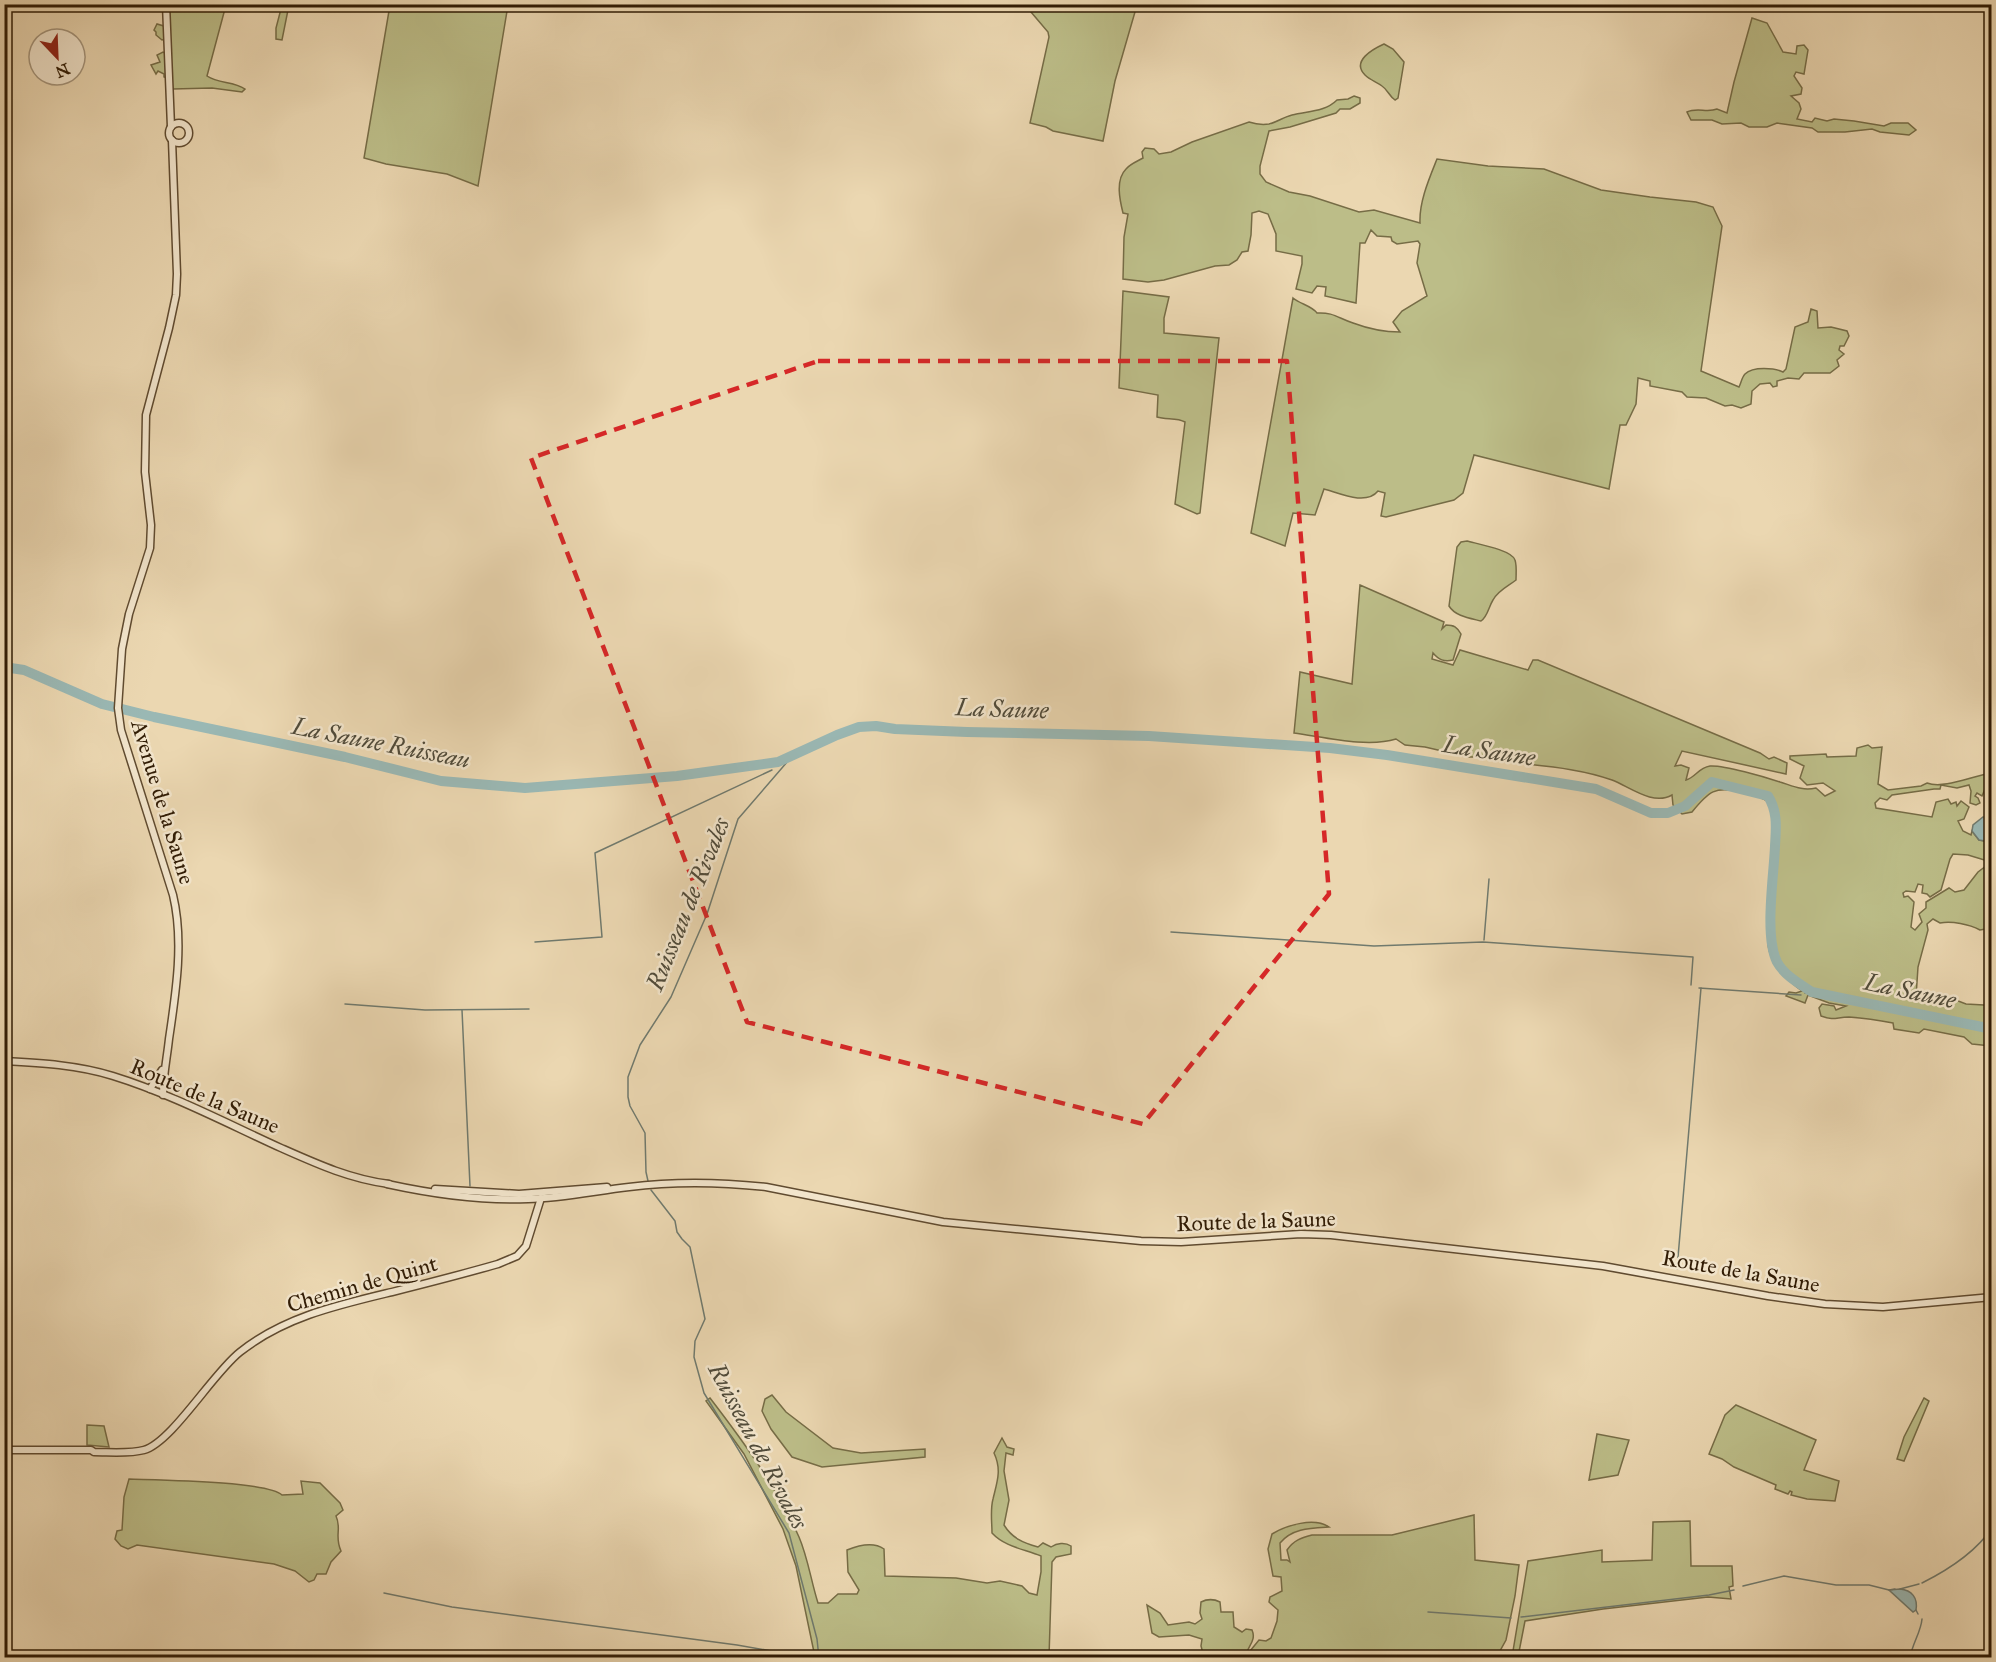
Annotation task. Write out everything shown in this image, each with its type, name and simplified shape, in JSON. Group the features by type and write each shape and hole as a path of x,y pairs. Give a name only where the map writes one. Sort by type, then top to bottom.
{"street":[{"path":"166,4 171,105 169,134 172,140 182,142 187,138 187,127 181,124 171,105"},
{"path":"171,127 181,124"},
{"name":"Avenue de la Saune","path":"163,1095 174,996 178,925 172,894 118,718 122,649 126,624 150,548 151,525 145,472 146,414 176,295 172,140"},
{"name":"Avenue de la Saune","path":"174,160 182,142"},
{"name":"Route de la Saune","path":"4,1060 84,1068 115,1076 150,1089 325,1168 360,1179 414,1190 470,1197 530,1199"},
{"name":"Avenue de la Saune","path":"150,1089 165,1064"},
{"name":"Route de la Saune","path":"387,1184 538,1196 597,1187 676,1183 737,1184 806,1194 942,1222 1141,1241 1180,1242 1301,1234 1354,1237 1603,1266 1778,1298 1825,1304 1891,1307 1992,1297"},
{"path":"535,1216 530,1199 538,1196"},
{"name":"Chemin de Quint","path":"4,1450 91,1450 94,1452 148,1449 167,1434 233,1358 263,1336 283,1325 316,1312 507,1262 517,1256 526,1246 538,1196"}],"highlighted area":[{"path":"818,361 1287,361 1329,894 1143,1124 747,1022 531,458"}],"green space":[{"path":"170,5 226,5 207,76 240,86 245,89 242,92 212,88 173,89 172,79 164,77 164,74 158,71 156,74 151,65 160,62 157,55 163,52 167,54 166,39 162,40 154,30 157,24 164,26 169,18"},
{"path":"282,5 289,5 282,40 276,39 276,28"},
{"path":"390,5 508,5 478,186 447,174 364,158"},
{"path":"1033,5 1050,9 1052,5 1137,5 1115,81 1103,141 1053,131 1030,123 1049,37 1048,32 1031,12"},
{"path":"1752,18 1767,23 1783,52 1796,54 1797,46 1804,45 1808,50 1804,74 1796,72 1794,76 1802,88 1801,94 1791,96 1799,103 1801,109 1797,119 1812,122 1815,118 1827,121 1834,119 1884,126 1891,123 1908,123 1916,130 1909,135 1872,129 1818,132 1812,128 1777,123 1767,127 1749,127 1741,123 1722,124 1712,120 1691,120 1687,112 1717,109 1727,113"},
{"path":"1384,44 1393,49 1404,62 1398,98 1395,100 1361,70 1365,56"},
{"path":"1354,96 1360,98 1360,103 1350,109 1340,109 1336,113 1269,131 1260,166 1260,174 1266,182 1289,192 1310,196 1359,212 1374,210 1420,223 1423,199 1437,159 1488,166 1544,169 1601,190 1696,202 1713,207 1722,226 1701,371 1739,387 1744,375 1749,371 1770,369 1783,372 1786,369 1795,327 1808,322 1811,309 1817,311 1818,328 1831,327 1847,331 1849,336 1839,350 1844,354 1837,360 1839,366 1830,373 1804,373 1799,379 1788,378 1777,381 1777,386 1773,387 1770,383 1760,384 1752,391 1751,404 1741,408 1732,405 1725,406 1706,398 1687,397 1682,392 1650,386 1650,381 1638,378 1636,404 1626,425 1620,425 1609,489 1474,455 1463,493 1454,500 1386,517 1381,516 1385,493 1378,491 1367,498 1360,498 1324,489 1315,515 1293,513 1285,546 1251,533 1293,298 1317,313 1331,314 1371,328 1400,332 1393,322 1402,311 1427,296 1417,263 1420,244 1418,241 1397,244 1392,241 1391,237 1377,236 1371,230 1365,243 1360,243 1356,303 1325,296 1326,287 1317,286 1312,293 1296,289 1302,256 1276,251 1276,234 1268,214 1259,211 1252,213 1248,251 1242,252 1237,260 1229,265 1215,266 1164,280 1148,282 1123,279 1124,237 1128,214 1123,213 1119,191 1120,179 1128,167 1143,158 1142,152 1145,148 1154,149 1159,154 1171,152 1249,122 1269,124 1292,115 1322,109 1337,100"},
{"path":"1123,291 1169,297 1164,318 1164,333 1219,338 1200,513 1197,514 1175,504 1185,422 1157,417 1158,395 1119,388"},
{"path":"1467,541 1508,553 1516,562 1516,580 1497,594 1481,621 1467,618 1449,606 1457,547 1461,542"},
{"path":"1360,585 1444,622 1442,629 1446,625 1457,628 1461,634 1453,660 1442,660 1433,653 1432,659 1453,665 1460,650 1528,670 1533,660 1538,660 1760,753 1769,759 1774,757 1787,763 1786,774 1682,751 1675,766 1681,765 1689,768 1686,780 1706,767 1725,767 1798,788 1816,788 1825,796 1835,791 1823,783 1807,785 1800,778 1804,766 1790,759 1790,756 1826,754 1827,757 1856,756 1857,748 1868,745 1872,748 1882,747 1878,784 1888,790 1921,786 1927,783 1941,785 1940,789 1892,795 1887,800 1880,798 1875,803 1876,808 1932,817 1936,802 1948,799 1951,804 1956,802 1957,806 1961,801 1969,807 1964,819 1958,821 1963,831 1971,835 1972,831 1979,840 1991,842 1991,862 1968,855 1953,854 1941,890 1930,897 1922,893 1923,885 1918,884 1915,892 1903,893 1904,897 1908,896 1914,902 1911,927 1915,930 1922,922 1919,914 1926,908 1926,902 1949,888 1955,892 1964,890 1978,872 1986,866 1991,867 1991,928 1980,930 1950,922 1940,923 1933,919 1927,924 1928,930 1918,967 1916,997 1953,999 1966,1004 1984,1005 1991,1009 1991,1046 1972,1044 1964,1037 1924,1029 1919,1033 1894,1029 1893,1023 1882,1021 1849,1017 1833,1019 1821,1016 1819,1008 1822,1004 1834,1006 1836,1010 1846,1006 1829,1003 1808,995 1805,1003 1786,996 1789,992 1802,991 1780,971 1769,951 1768,933 1774,842 1769,802 1762,798 1732,790 1719,790 1703,799 1692,812 1682,814 1673,805 1672,795 1665,798 1649,797 1612,780 1585,772 1500,761 1491,757 1468,757 1405,745 1396,739 1359,742 1294,733 1300,672 1352,684"},
{"path":"1987,774 1991,779 1992,809 1985,807 1989,787 1985,789 1982,796 1977,793 1975,796 1980,803 1976,805 1970,803 1969,785 1957,788 1941,785"},
{"path":"772,1395 786,1412 833,1448 861,1453 925,1449 925,1457 822,1467 792,1457 771,1429 762,1411 765,1399"},
{"path":"710,1398 758,1464 790,1518 802,1545 818,1603 828,1603 838,1594 857,1594 859,1590 848,1572 847,1550 866,1545 875,1545 884,1549 885,1576 956,1578 987,1583 1000,1581 1022,1586 1029,1593 1037,1595 1041,1556 1009,1545 992,1533 992,1507 998,1471 994,1453 1002,1438 1007,1447 1014,1449 1013,1455 1006,1453 1004,1471 1009,1500 1004,1525 1007,1530 1023,1542 1038,1547 1043,1543 1051,1547 1061,1544 1071,1546 1071,1554 1056,1557 1052,1562 1049,1657 815,1657 796,1566 783,1529 744,1454 706,1401"},
{"path":"1924,1398 1929,1401 1904,1461 1897,1459 1904,1437"},
{"path":"1736,1405 1816,1440 1804,1470 1839,1481 1835,1501 1807,1499 1791,1495 1790,1491 1788,1494 1775,1489 1776,1485 1709,1454 1725,1415"},
{"path":"87,1425 104,1426 109,1447 87,1445"},
{"path":"1597,1434 1629,1440 1618,1475 1589,1480"},
{"path":"129,1479 234,1484 272,1490 282,1495 303,1494 301,1481 320,1483 340,1503 343,1510 336,1516 341,1551 331,1562 326,1574 317,1574 314,1580 309,1582 295,1571 274,1564 137,1545 128,1549 121,1546 115,1539 117,1531 122,1530 124,1497"},
{"path":"1474,1515 1475,1560 1519,1565 1506,1640 1500,1651 1501,1657 1204,1657 1202,1639 1189,1635 1159,1637 1152,1633 1147,1605 1160,1613 1168,1625 1189,1622 1195,1624 1202,1619 1201,1602 1215,1600 1220,1602 1221,1612 1233,1612 1234,1627 1242,1632 1246,1629 1252,1630 1253,1639 1247,1652 1259,1640 1266,1641 1271,1638 1278,1610 1269,1602 1270,1597 1282,1591 1281,1577 1273,1576 1268,1549 1272,1534 1285,1528 1308,1522 1329,1527 1302,1530 1285,1538 1280,1543 1281,1560 1290,1562 1287,1550 1298,1540 1312,1535 1392,1535"},
{"path":"1690,1521 1691,1566 1732,1566 1733,1586 1729,1587 1731,1599 1708,1597 1525,1621 1518,1657 1512,1657 1528,1561 1602,1550 1602,1562 1652,1560 1653,1522"}],"water":[{"path":"1983,817 1989,817 1991,821 1991,842 1979,840 1972,831 1973,825"},
{"path":"1889,1590 1908,1591 1915,1598 1916,1610 1913,1612"}],"waterway":[{"name":"La Saune","path":"4,667 24,670 102,704 154,717 345,757 441,781 525,788 677,776 778,762 837,735 859,727 876,726 967,732 1149,736 1330,748 1596,789 1651,813 1668,813 1685,806 1712,782 1768,796 1771,802 1776,826 1771,937 1777,962 1788,975 1812,992 1992,1029"},
{"name":"Ruisseau de Rivales","path":"648,1181 645,1133 630,1106 628,1077 640,1045 671,997 707,914 738,819 794,754"},
{"path":"535,942 602,937 595,853 772,770"},
{"path":"1484,940 1489,879"},
{"path":"1171,932 1374,946 1483,942 1693,957 1691,985"},
{"path":"1699,988 1801,995"},
{"path":"1677,1269 1701,988"},
{"name":"La Saune","path":"1805,993 1810,990"},
{"path":"345,1004 425,1010 529,1009"},
{"path":"462,1010 470,1186"},
{"name":"Ruisseau de Rivales","path":"651,1190 675,1221 677,1232 690,1247 705,1319 695,1341 694,1357 704,1393 789,1533 817,1639 819,1658"},
{"path":"1922,1583 1960,1560 1978,1545 1992,1528"},
{"path":"1743,1586 1784,1576 1836,1585 1869,1585 1889,1590 1895,1589"},
{"path":"1900,1589 1919,1584"},
{"path":"1521,1617 1709,1595 1734,1590"},
{"path":"384,1593 452,1607 737,1645 812,1658"},
{"path":"1916,1610 1918,1614"},
{"path":"1428,1612 1511,1618"},
{"path":"1910,1658 1922,1619"}],"water label":[{"name":"La Saune Ruisseau","path":"381,743"}]}
